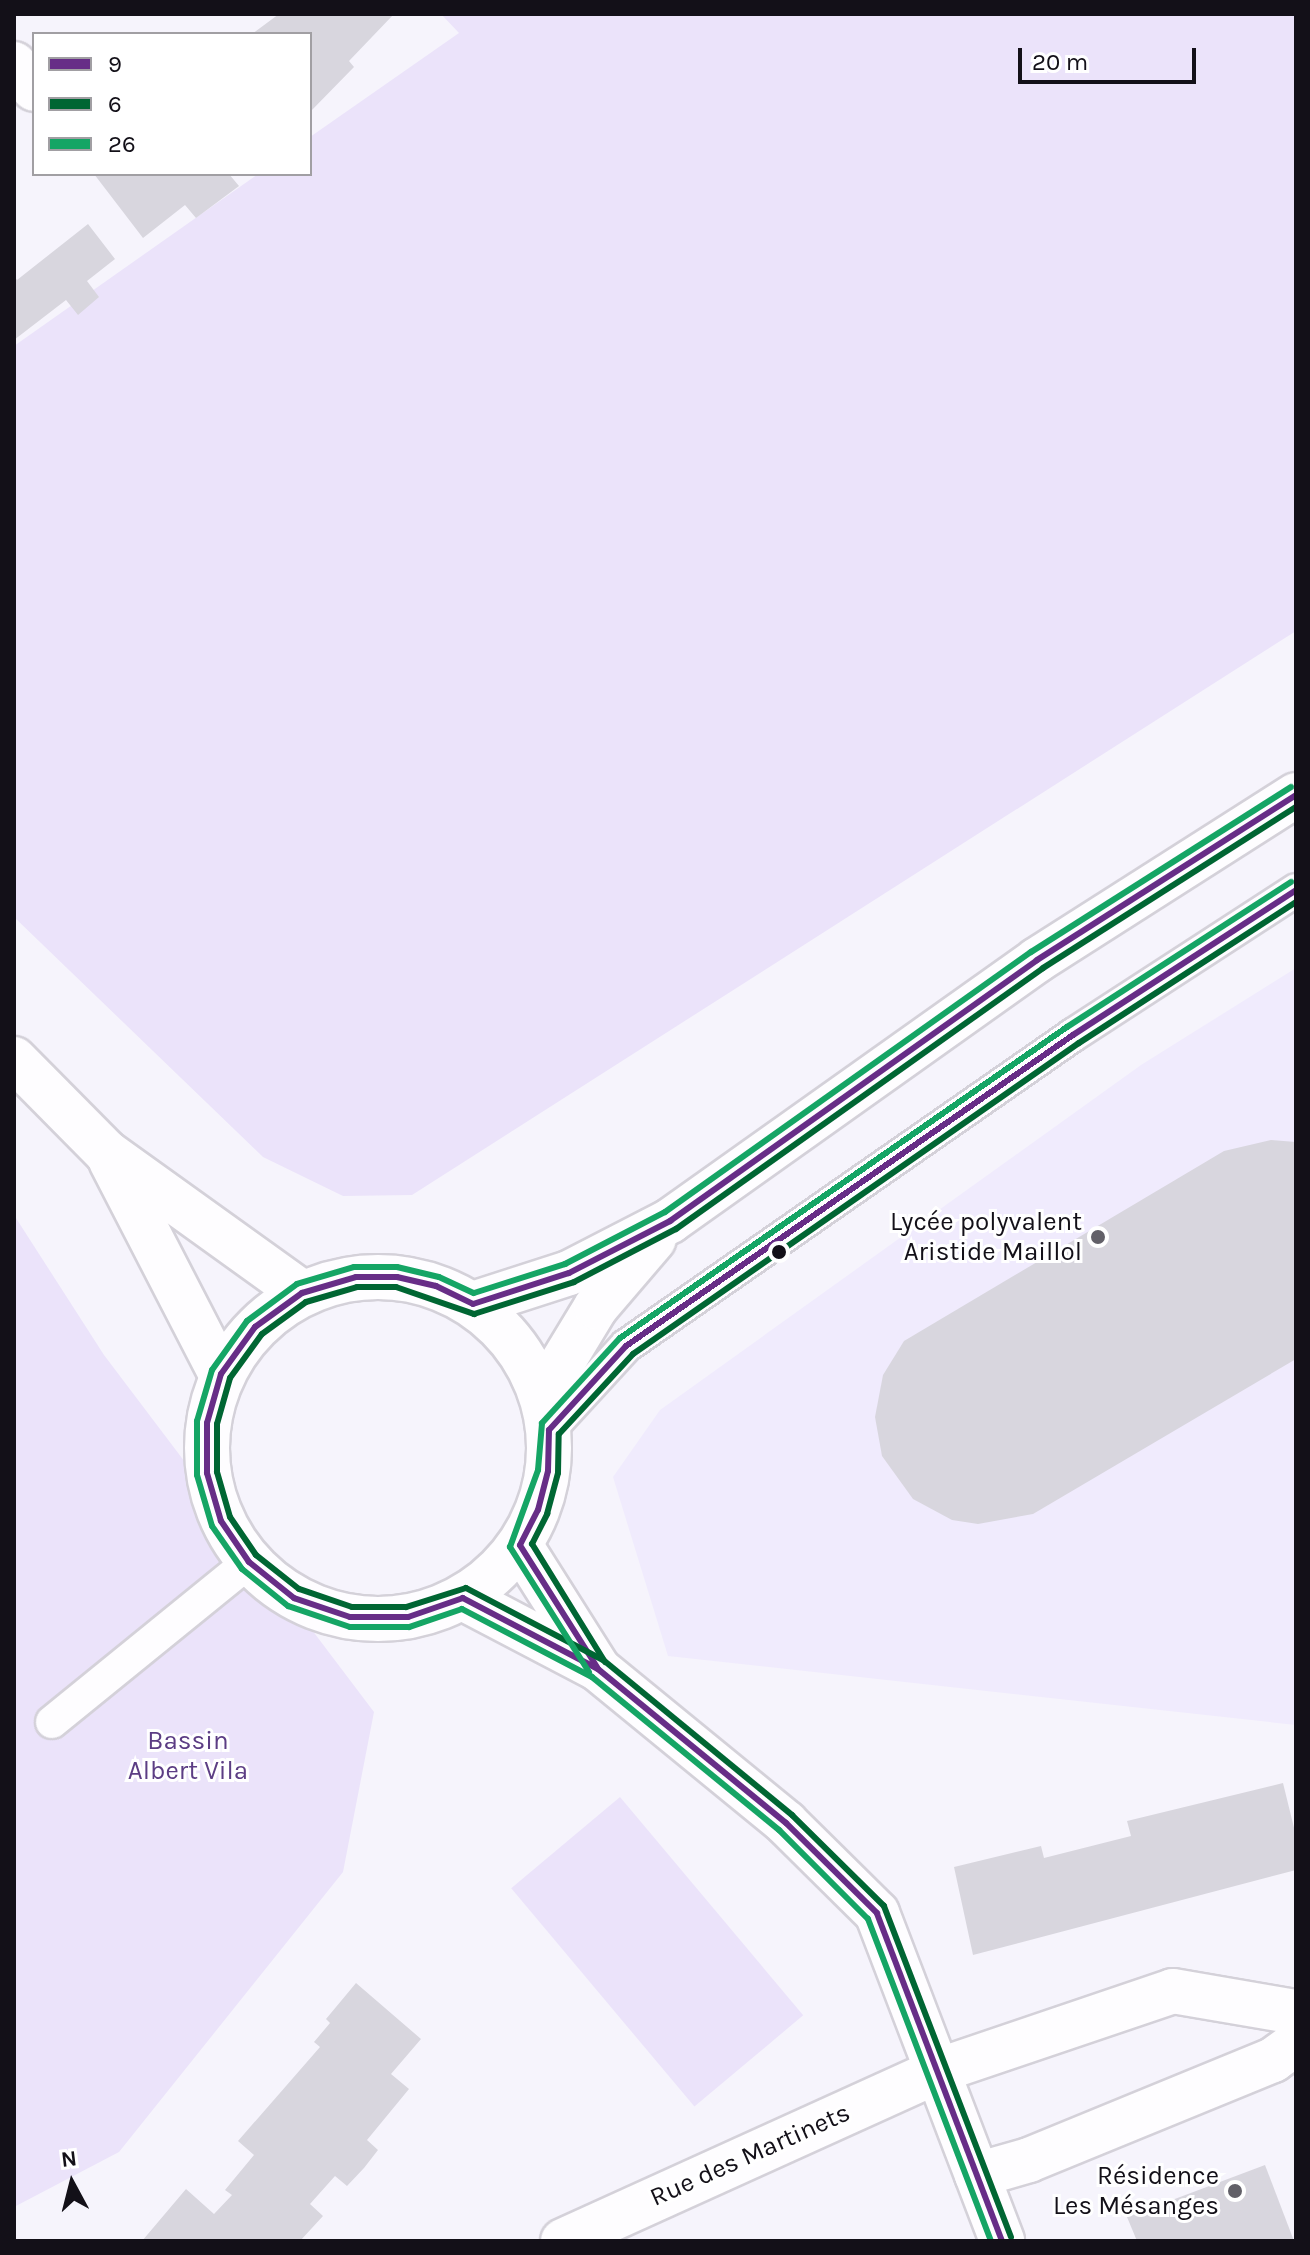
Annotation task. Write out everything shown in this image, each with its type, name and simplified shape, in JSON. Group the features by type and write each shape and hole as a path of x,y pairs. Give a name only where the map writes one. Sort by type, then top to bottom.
{"street":[{"path":"14,64 32,86"},
{"path":"473,1304 569,1273 670,1221 1037,960 1296,795"},
{"path":"14,1059 106,1152 302,1293"},
{"path":"106,1152 221,1374"},
{"path":"546,1413 596,1307 670,1221"},
{"path":"356,1277 397,1277 436,1286 473,1304 516,1344 546,1413 545,1484 520,1545 494,1575 463,1598 408,1617 350,1617 294,1598 249,1562 221,1521 207,1473 207,1423 221,1374 255,1327 302,1293 356,1277"},
{"path":"520,1545 598,1669"},
{"path":"463,1598 598,1669 786,1823 877,1913 1002,2241"},
{"name":"Rue des Martinets","path":"563,2241 620,2228 937,2071 1173,1991 1296,2012"},
{"path":"977,2175 1029,2160 1273,2060 1296,2043"}],"lane":[{"path":"546,1413 626,1346 1073,1035 1296,890"},
{"path":"52,1722 249,1562"}],"shaded area":[{"name":"Lycée polyvalent Aristide Maillol","path":"1296,968 1296,1725 668,1656 613,1477 660,1410 1141,1065"}],"green space":[{"path":"441,14 1296,14 1296,631 412,1195 343,1196 263,1157 14,917 14,346 255,176 312,176 312,136 459,33"},
{"name":"Bassin Albert Vila","path":"14,1215 104,1355 374,1712 343,1872 119,2152 14,2207"},
{"path":"620,1797 803,2015 694,2107 511,1888"}],"building":[{"path":"279,14 394,14 349,61 354,67 312,110 312,32 255,32"},
{"path":"96,176 231,176 239,186 196,218 185,205 143,238"},
{"path":"88,224 115,259 87,281 99,297 78,315 66,300 14,340 14,276 17,280"},
{"path":"1271,1140 1296,1142 1296,1359 1033,1514 978,1524 952,1520 913,1499 882,1456 875,1417 883,1375 904,1341 1224,1151"},
{"path":"1283,1783 1296,1836 1296,1870 973,1955 954,1867 1041,1846 1044,1858 1131,1836 1127,1821"},
{"path":"356,1983 421,2039 391,2074 409,2089 367,2140 378,2150 364,2168 347,2186 335,2176 310,2204 323,2216 300,2241 142,2241 186,2189 214,2214 232,2195 225,2190 254,2155 238,2141 320,2047 314,2042 330,2023 326,2019"},
{"name":"Résidence Les Mésanges","path":"1265,2165 1294,2241 1137,2241 1127,2217"}],"transit line":[{"name":"26","path":"991,2241 868,1919 779,1830 592,1677 462,1609 409,1627 350,1627 288,1606 242,1569 212,1526 197,1475 197,1421 212,1370 247,1321 297,1284 354,1267 397,1267 439,1277 474,1293 565,1264 665,1212 1031,952 1291,787"},
{"name":"9","path":"1002,2241 877,1913 786,1823 598,1669 463,1598 408,1617 350,1617 294,1598 249,1562 221,1521 207,1473 207,1423 221,1374 255,1327 302,1293 356,1277 397,1277 436,1286 473,1304 569,1273 670,1221 1037,960 1296,795"},
{"name":"6","path":"1011,2237 884,1906 792,1815 603,1660 466,1588 406,1607 352,1607 299,1589 256,1555 230,1517 217,1472 217,1424 230,1378 262,1334 306,1302 357,1287 396,1287 474,1314 574,1282 676,1229 1043,968 1296,807"},
{"name":"26","path":"589,1672 510,1547 538,1470 542,1423 620,1338 1067,1027 1291,882"},
{"name":"9","path":"597,1667 520,1545 538,1510 548,1471 549,1430 626,1346 1073,1035 1296,890"},
{"name":"6","path":"605,1662 532,1544 547,1514 558,1473 559,1434 633,1354 1079,1043 1296,902"}],"place":[{"name":"Lycée polyvalent Aristide Maillol","path":"1098,1237"},
{"name":"Résidence Les Mésanges","path":"1235,2191"}]}
